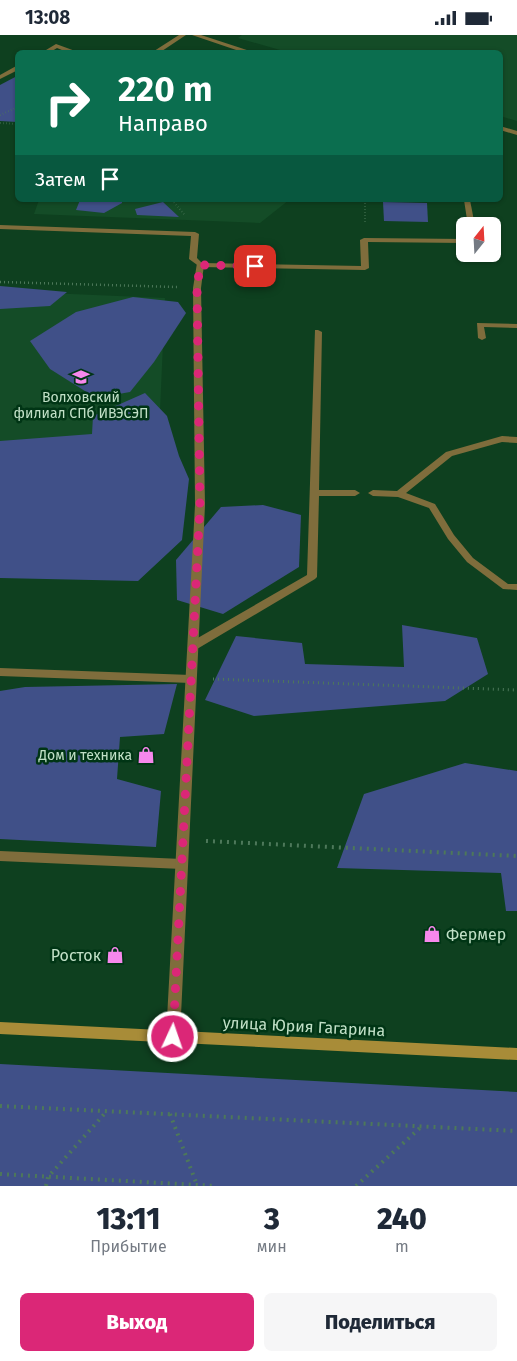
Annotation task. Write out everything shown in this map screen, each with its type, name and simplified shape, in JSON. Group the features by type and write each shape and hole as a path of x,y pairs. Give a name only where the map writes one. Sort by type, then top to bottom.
{"main road":[{"name":"улица Юрия Гагарина","path":"0,1028 517,1054"}],"street":[{"path":"159,50 184,35"},
{"path":"196,35 244,50"},
{"path":"49,50 56,46 67,50"},
{"path":"0,77 15,69"},
{"path":"503,129 517,133"},
{"path":"467,202 470,217"},
{"path":"0,227 195,234 193,259 200,265 365,268 364,240 456,241"},
{"path":"173,1037 200,505 197,288 200,265"},
{"path":"482,338 480,325 517,326"},
{"path":"193,646 312,577 316,493 318,332"},
{"path":"399,494 449,454 502,439 517,440"},
{"path":"316,493 355,493"},
{"path":"373,493 399,494 432,506 451,537 470,560 506,587 517,587"},
{"path":"0,672 191,679"},
{"path":"0,856 182,864"}],"path":[{"path":"0,115 15,108"},
{"path":"0,123 15,124"},
{"path":"0,282 197,288"},
{"path":"191,679 517,690"},
{"path":"183,840 517,856"},
{"path":"0,1106 517,1131"},
{"path":"46,1186 48,1177 107,1111"},
{"path":"170,1114 197,1185"},
{"path":"356,1186 421,1126"},
{"path":"0,1174 128,1184 216,1186"}],"shaded area":[{"path":"242,35 517,35 517,121 503,117 503,50 280,50 238,38"},
{"path":"15,77 15,122 0,121 0,85"},
{"path":"38,202 286,202 260,223 34,214"},
{"path":"79,202 122,202 104,213 76,210"},
{"path":"163,202 179,217 137,215 135,209"},
{"path":"383,202 427,203 428,222 384,221"},
{"path":"0,286 67,292 50,306 0,309"},
{"name":"Волховский филиал СПб ИВЭСЭП","path":"0,291 165,298 158,455 0,455"},
{"path":"133,297 178,302 186,313 154,362 130,392 96,398 50,369 30,341 76,312"},
{"path":"145,393 167,416 179,456 189,479 182,540 138,581 0,578 0,441 92,434 93,416"},
{"path":"263,505 301,515 299,567 223,614 177,600 176,560 221,507"},
{"path":"402,625 477,638 488,674 445,701 254,716 205,700 236,636 302,643 305,664 404,667"},
{"path":"177,684 164,734 120,737 117,779 161,791 156,847 0,839 0,691 25,687"},
{"path":"465,763 517,771 517,911 506,911 501,873 337,868 364,794"},
{"path":"0,1064 517,1092 517,1186 0,1186"}],"place":[{"name":"Волховский филиал СПб ИВЭСЭП","path":"81,377"},
{"name":"Дом и техника","path":"146,755"},
{"name":"Фермер","path":"432,934"},
{"name":"Росток","path":"115,955"}],"route":[{"path":"173,1037 200,505 197,288 200,265 255,266"}]}
